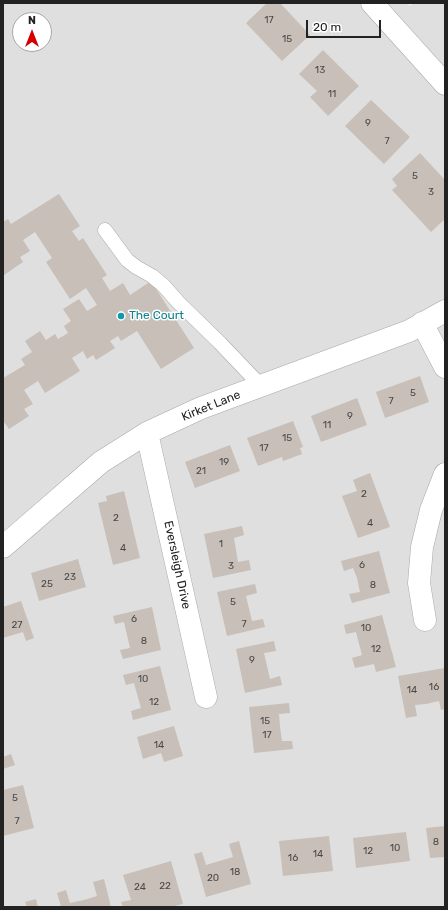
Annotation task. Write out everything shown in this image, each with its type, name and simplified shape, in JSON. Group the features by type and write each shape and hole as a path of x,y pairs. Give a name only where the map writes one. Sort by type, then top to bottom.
{"street":[{"path":"372,3 445,84"},
{"name":"Kirket Lane","path":"3,547 101,462 148,433 201,408 408,331 445,311"},
{"path":"422,324 445,367"},
{"name":"Eversleigh Drive","path":"148,433 206,697"},
{"path":"425,620 420,583 422,547 431,510 445,474"}],"lane":[{"path":"105,230 126,260 152,276 163,285 261,386"}],"shaded area":[{"path":"3,3 407,3 410,6 414,3 445,3 445,907 3,907"}],"building":[{"path":"267,3 280,3 310,35 282,61 246,23"},
{"path":"323,50 359,86 328,116 310,97 317,91 299,74"},
{"path":"371,100 410,137 384,164 345,126"},
{"path":"420,153 445,180 445,219 431,232 392,190 397,186 392,179"},
{"name":"The Court","path":"59,194 80,226 72,231 79,241 83,238 107,275 102,278 110,291 123,283 130,295 151,281 194,348 161,369 137,331 121,341 118,336 110,341 115,348 96,360 93,355 87,359 83,351 72,358 80,371 45,393 38,381 24,390 33,404 24,409 29,416 9,429 4,422 3,423 3,378 25,365 21,359 32,352 25,341 40,331 46,340 55,334 58,339 68,333 64,326 71,321 63,309 79,299 87,311 97,305 86,288 70,299 46,262 52,258 35,232 23,240 30,251 20,257 23,262 4,275 3,274 3,222 8,219 11,224"},
{"path":"420,376 429,402 385,418 376,392"},
{"path":"357,398 367,425 321,442 311,416"},
{"path":"293,421 303,447 300,448 302,454 283,461 282,457 258,466 247,438"},
{"path":"230,445 240,471 195,488 185,462"},
{"path":"370,473 390,527 358,538 342,496 357,491 353,480"},
{"path":"124,491 140,558 113,565 98,503 107,501 106,496"},
{"path":"242,526 244,535 234,538 238,562 249,560 251,570 213,578 204,534"},
{"path":"379,551 390,593 352,603 349,594 360,592 357,578 353,568 344,571 341,561"},
{"path":"78,559 86,587 39,601 31,573"},
{"path":"255,584 257,593 246,596 252,621 263,619 265,627 227,636 217,592"},
{"path":"21,601 34,638 26,641 23,632 3,638 3,607"},
{"path":"152,607 161,650 123,659 120,650 130,648 124,622 115,624 113,616"},
{"path":"382,615 396,667 376,672 374,664 355,668 352,658 362,655 356,632 346,634 344,625"},
{"path":"274,641 276,651 264,653 270,679 280,676 282,685 245,693 236,649"},
{"path":"160,666 171,710 133,720 131,711 141,708 134,683 126,685 123,675"},
{"path":"445,668 445,709 441,710 439,701 415,705 417,716 406,718 398,676"},
{"path":"289,703 290,713 279,714 280,727 282,741 292,741 293,749 254,753 249,707"},
{"path":"174,726 183,756 164,762 161,753 143,759 137,737"},
{"path":"11,754 15,765 3,769 3,757"},
{"path":"23,785 34,828 3,836 3,790"},
{"path":"445,826 445,857 430,858 426,828"},
{"path":"406,832 410,861 356,868 353,838"},
{"path":"329,836 333,871 283,876 279,841"},
{"path":"239,841 251,884 206,897 194,854 202,852 206,865 233,857 229,844"},
{"path":"171,861 183,904 171,907 123,907 121,902 131,900 123,875"},
{"path":"104,879 111,907 61,907 57,893 66,890 70,903 84,900 97,896 93,882"},
{"path":"36,899 38,907 27,907 25,902"}],"place":[{"name":"The Court","path":"121,316"}]}
